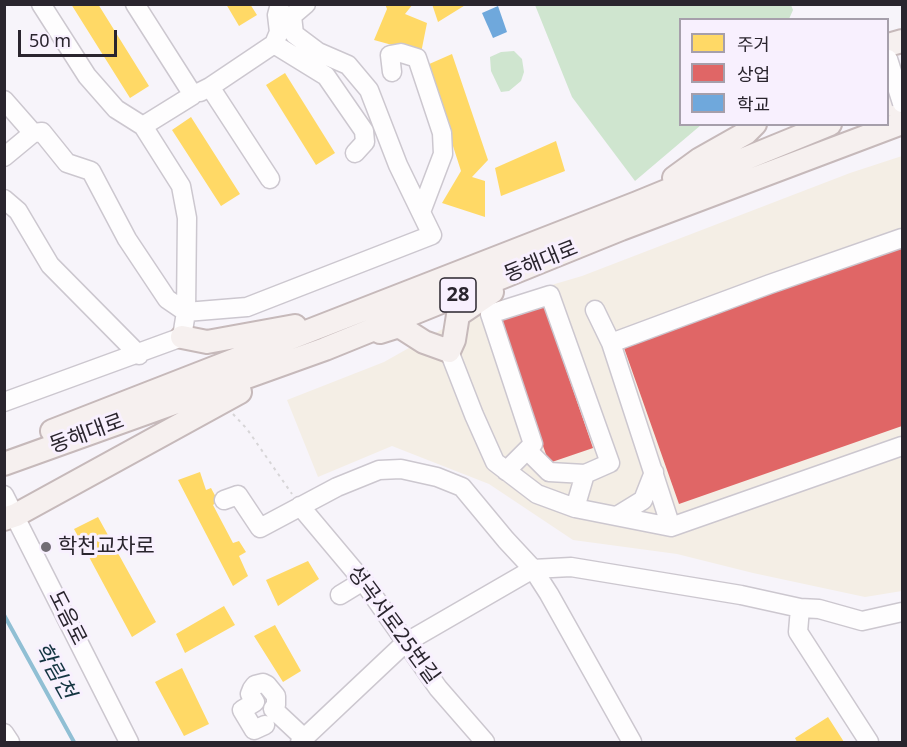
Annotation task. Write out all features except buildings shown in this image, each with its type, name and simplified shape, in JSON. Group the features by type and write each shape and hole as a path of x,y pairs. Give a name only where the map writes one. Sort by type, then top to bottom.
{"main road":[{"name":"동해대로","path":"6,456 325,349 621,230 903,123"},
{"path":"637,203 700,159 746,133 753,126"},
{"path":"6,456 825,126"},
{"path":"10,517 220,402 325,349 399,326 424,342 449,351 454,340 458,315 537,264"},
{"path":"182,338 207,342 344,318"}],"street":[{"path":"4,402 182,338 186,312 188,218 181,186 143,126 116,109 87,76 41,4"},
{"path":"143,126 210,87 274,44 279,32 277,15 280,4"},
{"path":"4,157 33,133 42,132 67,163 91,171 127,239 167,299 186,312 247,307 432,235 399,165 369,90 348,65 318,52 294,34 292,16 306,4"},
{"path":"136,5 193,95"},
{"path":"274,44 326,76 364,130 365,142 355,153"},
{"path":"392,72 390,55 401,53 417,58 442,133 443,154 421,212"},
{"path":"889,62 903,101"},
{"path":"210,87 270,179"},
{"path":"4,100 33,133"},
{"path":"4,199 18,212 50,265 139,355"},
{"path":"610,343 903,238"},
{"path":"506,471 527,450 533,444 490,314 550,295 610,463 585,474 549,472 527,450"},
{"path":"595,310 647,425 654,472 671,527"},
{"path":"449,351 495,462 537,494 575,508 671,527 903,446"},
{"path":"224,500 237,495 260,528 337,487 379,470 401,470 437,477 462,487 533,569 632,742"},
{"path":"617,516 643,500 654,472"},
{"path":"575,508 585,474"},
{"name":"도음로","path":"4,495 10,517 129,742"},
{"name":"성곡서로25번길","path":"300,506 363,581 438,688 485,742"},
{"path":"269,717 302,740 405,643 533,569 571,567 741,595 800,608 819,609 862,621 903,612"},
{"path":"340,595 363,581"},
{"path":"800,608 798,632 868,742"},
{"path":"255,685 267,686 276,696 276,705 269,717 254,730 242,710 255,702 250,694 255,685"},
{"path":"4,733 10,742"}],"path":[{"path":"229,409 247,429 300,506"}],"shaded area":[{"path":"902,156 902,591 865,597 677,554 573,540 489,484 392,446 318,477 287,400 384,362 487,304 582,276 850,173"}],"green space":[{"path":"535,5 791,5 793,10 789,18 679,18 679,126 700,126 635,181 572,97"},
{"path":"514,51 522,59 524,72 521,81 509,91 501,92 491,71 490,57 501,52"}],"waterway":[{"name":"학림천","path":"4,615 74,742"}],"place":[{"name":"학천교차로","path":"46,547"}]}
